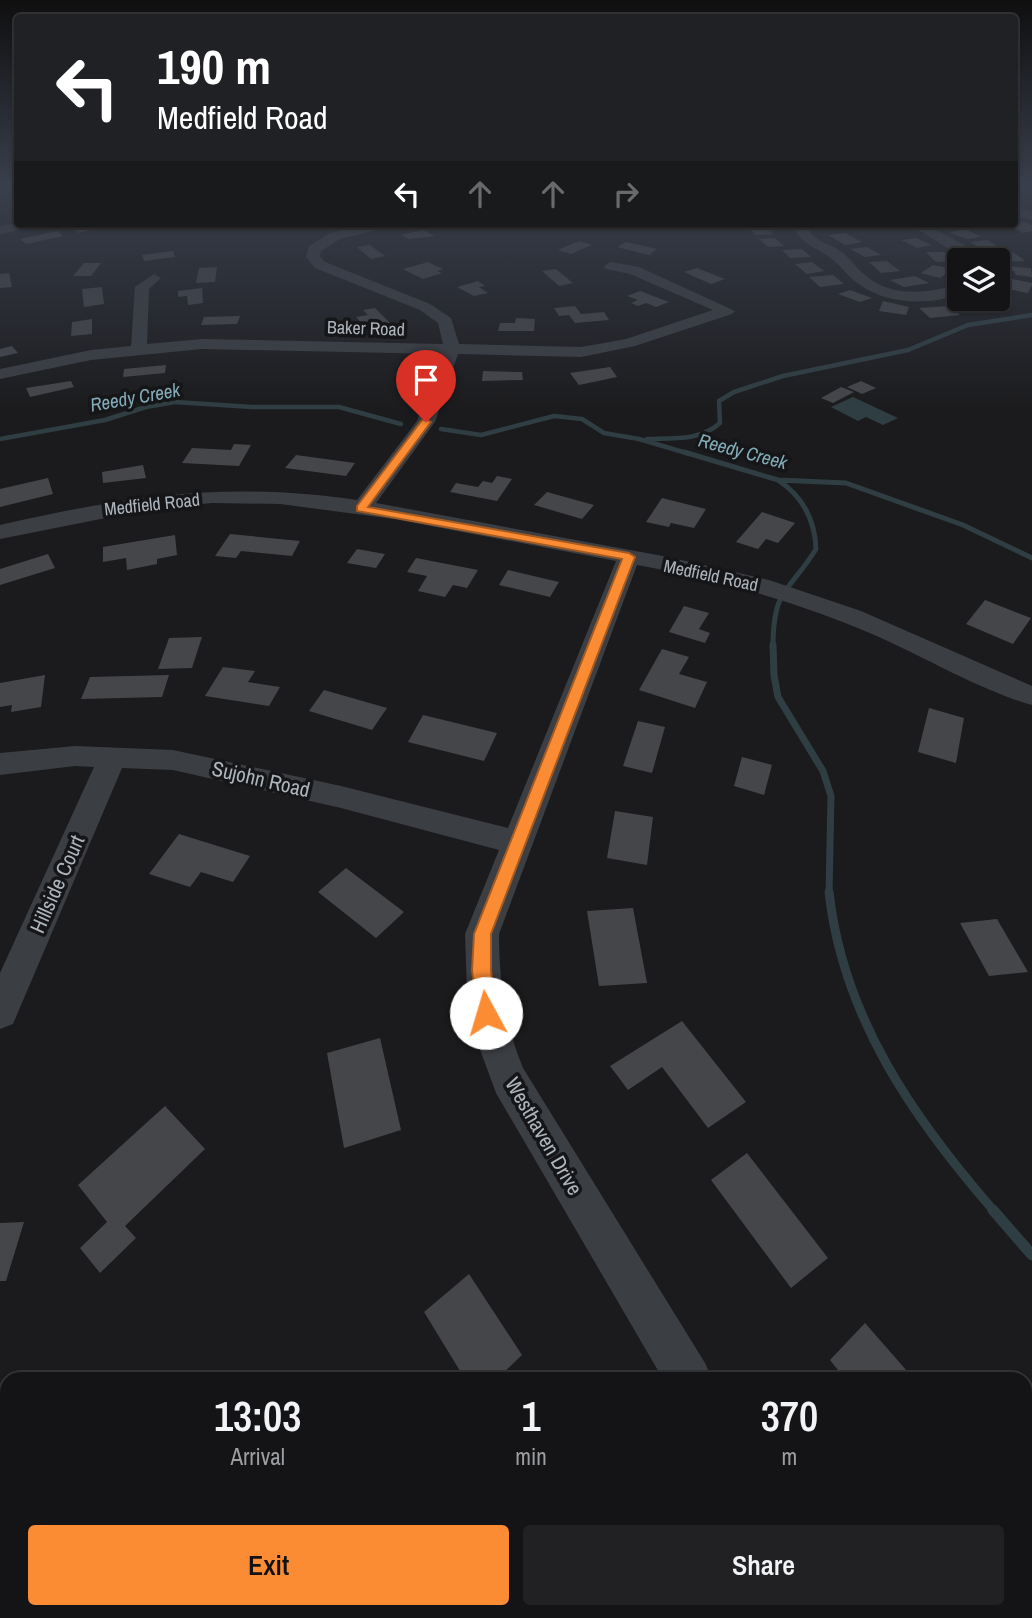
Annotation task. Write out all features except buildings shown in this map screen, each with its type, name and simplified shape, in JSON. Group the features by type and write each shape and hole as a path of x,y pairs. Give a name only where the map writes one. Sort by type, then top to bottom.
{"street":[{"path":"317,262 425,307 441,317 448,328 451,350 426,422 360,509"},
{"path":"844,262 864,281 892,292 925,296 947,293"},
{"name":"Baker Road","path":"0,374 59,360 139,348 247,343 543,353 598,349 629,343 727,311 634,270 611,266"},
{"path":"139,348 142,287 154,278"},
{"name":"Medfield Road","path":"0,531 111,507 199,497 284,498 360,509 723,575 792,594 1032,696"},
{"name":"Westhaven Drive","path":"629,557 482,934 482,970 486,1013 509,1080 685,1372"},
{"name":"Sujohn Road","path":"0,764 42,758 113,756 190,763 341,797 516,842"},
{"name":"Hillside Court","path":"0,1012 113,756"}],"shaded area":[{"path":"853,397 898,418 883,425 866,417 858,421 831,407"}],"waterway":[{"path":"647,439 704,433 720,423 719,401 734,392 783,376 908,350 968,325 1032,315"},
{"name":"Reedy Creek","path":"0,439 105,420 146,407 175,402 252,407 339,407 401,424"},
{"name":"Reedy Creek","path":"441,429 481,435 554,416 582,419 604,433 639,439 690,454"},
{"name":"Reedy Creek","path":"684,452 778,480"},
{"path":"773,646 779,601 816,549 813,528 806,510 794,493 778,480"},
{"name":"Reedy Creek","path":"778,480 846,483 963,525 1032,558"},
{"path":"773,646 778,697 823,771 831,796 829,892"},
{"path":"829,892 837,938 849,982 866,1024 910,1103 936,1140 994,1211"},
{"path":"993,1210 1032,1255"}],"route":[{"path":"426,422 360,509 629,557 482,934 486,1013"}]}
